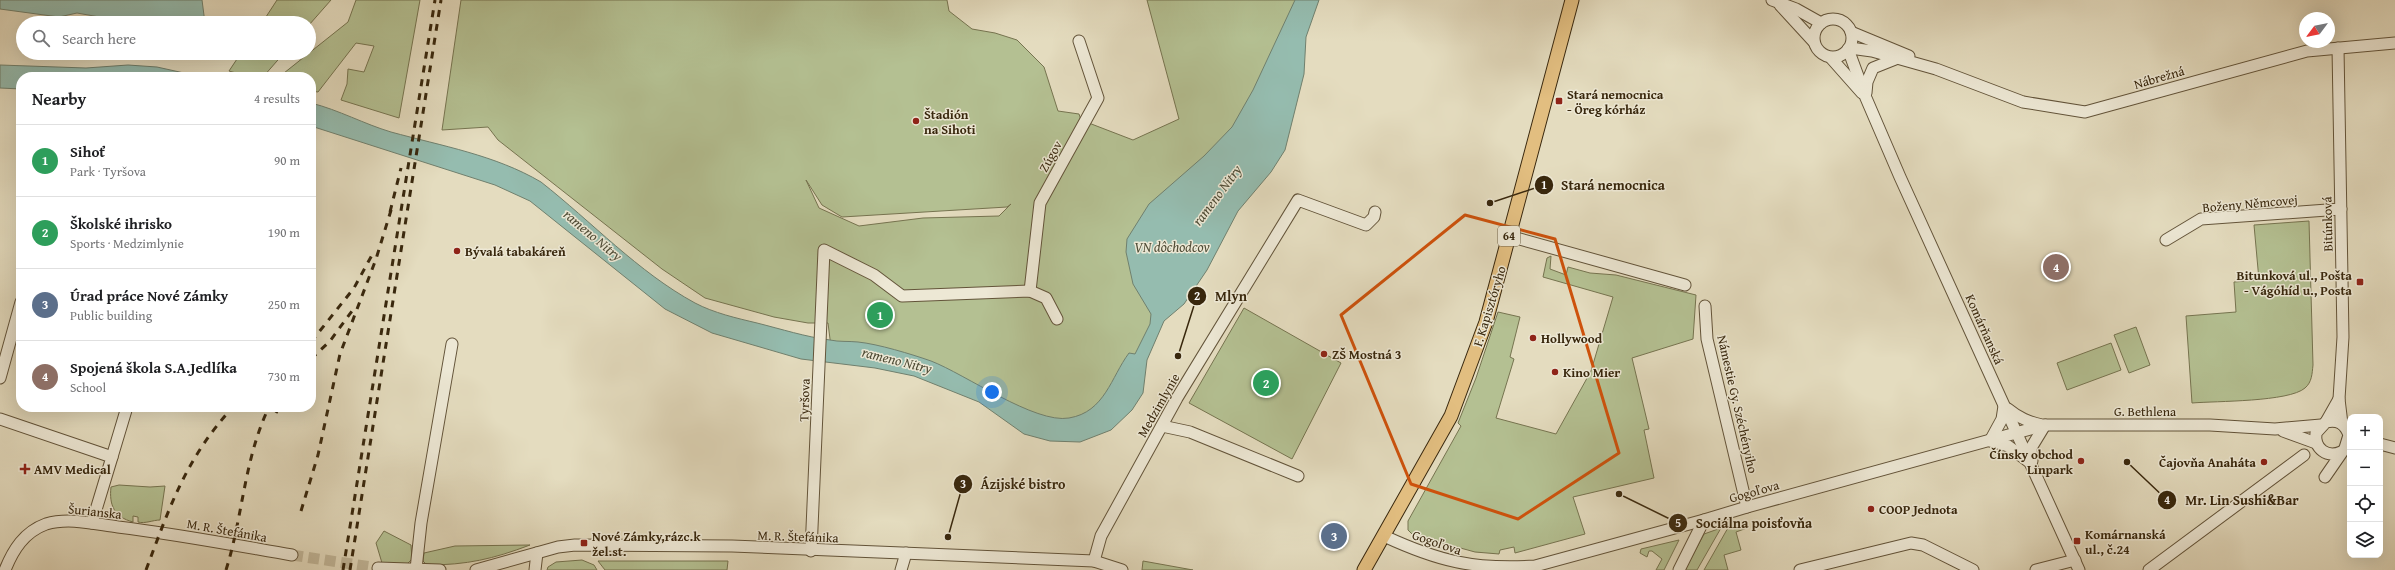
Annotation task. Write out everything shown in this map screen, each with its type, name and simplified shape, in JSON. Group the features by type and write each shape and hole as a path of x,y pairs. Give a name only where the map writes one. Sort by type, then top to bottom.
{"main road":[{"name":"F. Kapisztóryho","path":"1364,570 1451,416 1486,322 1572,0"}],"street":[{"name":"Komárňanská","path":"1775,2 1796,9 1821,23"},
{"name":"Komárňanská","path":"1775,2 1814,42 1818,51 1831,58 1866,98"},
{"path":"1814,42 1815,32 1821,23 1831,19 1843,22 1851,32"},
{"name":"Komárňanská","path":"1851,32 1849,49 1866,98 2077,565"},
{"name":"Nábrežná","path":"1851,32 1895,48 1936,69"},
{"name":"Zúgov","path":"1030,291 1040,203 1098,98 1079,41"},
{"name":"Nábrežná","path":"1849,49 1872,50 1936,69 2023,102 2086,112 2306,51 2395,43"},
{"name":"Bitúnková","path":"2338,48 2343,337 2339,399 2346,428"},
{"path":"1831,58 1841,56 1849,49"},
{"path":"1866,98 1867,82 1873,68 1898,58"},
{"name":"Medzimlynie","path":"1094,561 1101,536 1162,426 1298,200 1366,225 1374,217 1375,212"},
{"name":"Boženy Němcovej","path":"2166,240 2200,220 2341,209"},
{"path":"1509,236 1685,285"},
{"name":"Tyršova","path":"811,551 824,250 874,275 902,296 1030,291"},
{"path":"1030,291 1046,298 1057,319"},
{"name":"Námestie Gy. Széchényiho","path":"1705,306 1707,339 1746,506"},
{"path":"0,378 16,320"},
{"path":"416,569 419,522 452,344"},
{"name":"Bitúnková","path":"2323,423 2339,399"},
{"path":"2004,406 2017,417 2028,422 2045,425 2031,448 2032,465"},
{"path":"2004,406 2002,418 1990,441 2008,446 2032,465"},
{"path":"92,523 126,412"},
{"path":"0,418 112,457"},
{"path":"2337,421 2346,428 2349,435 2345,449 2325,477 2316,433 2323,423 2337,421"},
{"name":"G. Bethlena","path":"2017,433 2045,425 2210,425 2275,429 2323,423"},
{"path":"1162,426 1190,432 1298,476"},
{"name":"G. Bethlena","path":"2275,429 2318,447"},
{"name":"Gogoľova","path":"1384,536 1453,564 1502,570 1535,566 1704,520 1746,506 2017,433"},
{"path":"2318,447 2331,454 2345,449"},
{"path":"2149,570 2304,456"},
{"path":"1679,570 1704,520"},
{"name":"Šurianska","path":"5,570 18,545 38,528 66,521 157,532"},
{"name":"M. R. Štefánika","path":"157,532 292,555"},
{"path":"1800,570 1911,543 1923,545 1973,570"},
{"name":"M. R. Štefánika","path":"476,570 537,553 575,545 732,546 811,551 906,553 1070,565 1094,561 1122,570"},
{"path":"535,570 537,553"},
{"path":"901,570 906,553"},
{"path":"2036,570 2077,565"},
{"path":"378,568 440,570"}],"highlighted area":[{"path":"1465,215 1555,239 1619,453 1518,519 1411,484 1341,315"}],"green space":[{"path":"277,0 331,0 316,17 267,16"},
{"path":"356,0 420,0 399,118 341,100 347,84 348,69 364,72 374,46 356,43 318,92 316,92 316,72 285,72 300,60 316,60 316,48 348,22"},
{"path":"461,0 947,0 949,11 972,29 995,33 1017,40 1044,67 1058,111 1079,114 1081,120 1133,140 1179,119 1147,0 1311,0 1130,375 1092,416 1066,426 925,371 832,355 828,323 808,323 774,317 705,298 662,269 498,140 488,127 442,130","holes":["806,180 822,205 842,217 1007,207 1011,204 999,216 923,218 859,226 819,208"]},
{"path":"236,60 278,60 267,72 229,71"},
{"path":"2309,221 2313,365 2309,383 2305,388 2297,393 2284,396 2252,400 2192,403 2186,316 2236,312 2234,282 2259,280 2254,225"},
{"path":"1551,256 1550,269 1566,275 1568,267 1590,273 1616,275 1696,295 1693,339 1632,358 1649,429 1644,430 1654,478 1573,497 1585,534 1515,553 1514,547 1500,550 1499,554 1475,552 1413,535 1408,530 1408,521 1461,426 1458,423 1476,378 1498,312 1520,317 1510,357 1514,359 1496,418 1556,434 1591,371 1613,297 1543,277 1547,258"},
{"path":"1244,308 1341,363 1292,459 1189,403"},
{"path":"2136,327 2150,365 2129,373 2114,335"},
{"path":"2111,343 2121,370 2067,390 2057,363"},
{"path":"119,485 150,487 165,486 160,520 138,522 138,517 133,516 133,522 121,517 114,509 111,499 111,487"},
{"path":"1745,521 1747,528 1736,532 1741,550 1724,555 1728,570 1704,570 1729,526"},
{"path":"1721,528 1697,570 1685,570 1704,534"},
{"path":"384,531 411,545 412,559 407,564 382,563 376,543"},
{"path":"1679,540 1664,570 1656,570 1662,559 1652,551 1649,551 1647,557 1640,553 1641,549"},
{"path":"530,545 504,554 455,564 427,565 423,561 424,553 455,546"},
{"path":"582,560 594,565 597,570 547,570 548,567 556,562"},
{"path":"598,561 728,561 727,570 605,570"},
{"path":"1143,561 1193,570 1142,570"}],"water":[{"path":"0,0 202,0 204,16 94,16 77,13 64,16 52,16 0,9"},
{"name":"VN dôchodcov","path":"1295,0 1319,0 1306,37 1304,74 1285,150 1271,172 1238,211 1207,270 1184,304 1164,321 1147,360 1143,393 1132,410 1111,430 1080,442 1050,441 1024,434 979,402 914,376 875,368 801,359 712,333 665,309 530,201 495,185 316,128 316,104 332,109 391,132 487,158 541,182 654,277 674,291 702,307 733,317 803,335 833,341 866,343 904,352 945,367 1019,406 1055,418 1069,418 1091,409 1099,401 1129,353 1135,354 1150,324 1151,314 1133,284 1126,252 1127,239 1149,204 1204,156 1232,127 1253,90"},
{"path":"0,65 86,68 128,65 157,67 180,72 16,72 16,89 0,88"}],"tunnel":[{"path":"292,555 378,568"}],"railway":[{"path":"343,570 435,0"},
{"path":"350,570 441,0"},
{"path":"390,212 401,168"},
{"path":"301,511 318,455 340,354 376,259 392,207"},
{"path":"316,336 354,288 372,255"},
{"path":"316,354 330,341 352,311"},
{"path":"146,570 163,525 191,464 203,445 229,412"},
{"path":"226,570 232,550 254,447 267,412"}],"place":[{"name":"Stará nemocnica - Öreg kórház","path":"1559,101"},
{"name":"Štadión na Sihoti","path":"916,121"},
{"name":"Stará nemocnica","path":"1490,203"},
{"name":"Bývalá tabakáreň","path":"457,251"},
{"name":"Spojená škola S.A.Jedlíka","path":"2056,267"},
{"name":"Bitunková ul., Pošta - Vágóhíd u., Posta","path":"2360,282"},
{"name":"Sihoť","path":"880,315"},
{"name":"Hollywood","path":"1533,338"},
{"name":"ZŠ Mostná 3","path":"1324,354"},
{"name":"Mlyn","path":"1178,356"},
{"name":"Kino Mier","path":"1555,372"},
{"name":"Školské ihrisko","path":"1266,383"},
{"name":"Čínsky obchod Linpark","path":"2081,461"},
{"name":"Mr. Lin Sushi&Bar","path":"2127,462"},
{"name":"Čajovňa Anaháta","path":"2264,462"},
{"name":"AMV Medical","path":"25,469"},
{"name":"Sociálna poisťovňa","path":"1619,494"},
{"name":"COOP Jednota","path":"1871,509"},
{"name":"Úrad práce Nové Zámky","path":"1334,536"},
{"name":"Ázijské bistro","path":"948,537"},
{"name":"Komárnanská ul., č.24","path":"2077,541"},
{"name":"Nové Zámky,rázc.k žel.st.","path":"584,543"}],"water label":[{"name":"rameno Nitry","path":"1217,195"},
{"name":"rameno Nitry","path":"593,235"},
{"name":"rameno Nitry","path":"897,360"}]}
